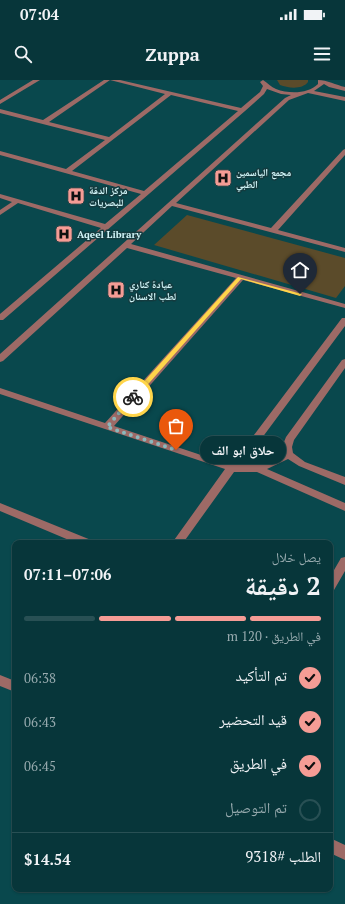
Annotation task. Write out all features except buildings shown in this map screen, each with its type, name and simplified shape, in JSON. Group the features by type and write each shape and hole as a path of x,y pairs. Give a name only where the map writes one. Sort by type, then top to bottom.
{"street":[{"path":"0,102 37,80"},
{"path":"44,122 108,80"},
{"path":"113,80 243,110"},
{"path":"257,80 278,91 316,92 345,99"},
{"path":"0,359 287,99 319,87 321,80 331,86 345,89"},
{"path":"0,318 265,91 264,83"},
{"path":"67,172 170,93"},
{"path":"0,111 110,138"},
{"path":"273,231 345,151"},
{"path":"0,153 145,193"},
{"path":"0,196 106,227"},
{"path":"0,213 17,201"},
{"path":"171,204 345,250"},
{"path":"126,245 240,278 345,306"},
{"path":"107,427 240,278"},
{"path":"258,469 249,458 251,445 345,320"},
{"path":"345,362 289,439 287,447 289,455 302,464 345,481"},
{"path":"0,391 231,468 258,469 345,507"},
{"path":"258,469 289,455"},
{"path":"179,540 231,468"},
{"path":"0,507 80,540"},
{"path":"333,583 345,561"},
{"path":"0,680 12,686"},
{"path":"333,847 345,853"}],"shaded area":[{"path":"277,80 308,80 308,82 299,87 287,87 280,85"},
{"path":"187,215 345,258 345,286 336,298 154,245"}],"way so far":[{"path":"133,397 107,427 176,450"}],"place":[{"name":"مجمع الياسمين الطبي","path":"223,178"},
{"name":"مركز الدقة للبصريات","path":"76,196"},
{"name":"Aqeel Library","path":"64,234"},
{"name":"عيادة كناري لطب الاسنان","path":"116,290"},
{"name":"حلاق ابو الف","path":"176,450"}],"route":[{"path":"133,397 240,278 300,294"}]}
